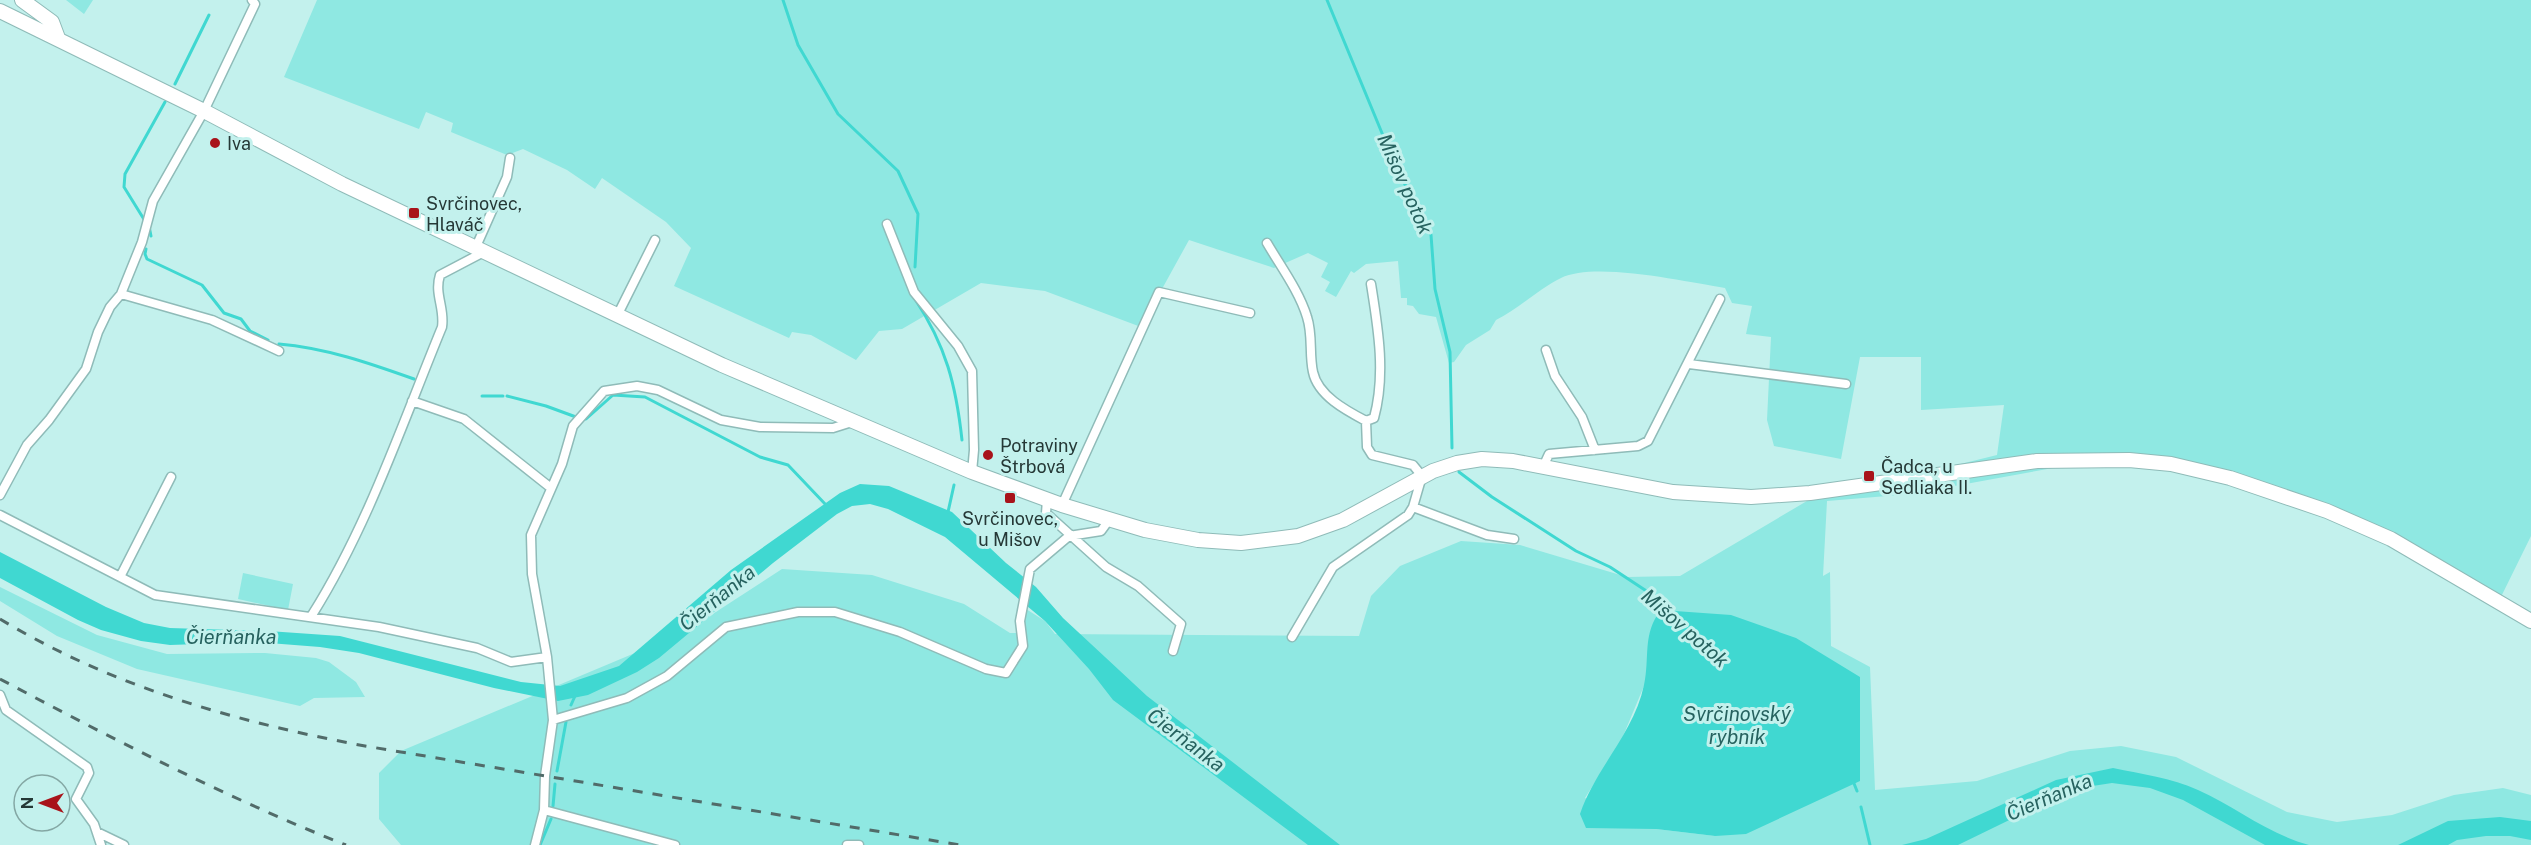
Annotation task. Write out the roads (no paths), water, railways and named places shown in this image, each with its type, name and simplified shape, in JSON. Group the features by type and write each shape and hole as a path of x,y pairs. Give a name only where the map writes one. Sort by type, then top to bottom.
{"main road":[{"path":"22,0 52,22 58,38"},
{"path":"0,11 204,111 342,184 618,316 852,422 972,472 1047,500 1145,530 1198,540 1241,543 1285,539 1314,532 1343,520 1422,477 1451,465 1482,459 1506,460 1673,492 1751,497 1810,493 2037,461 2111,460 2171,464 2245,482 2350,520 2391,539 2531,621"}],"street":[{"path":"0,495 27,445 50,420 86,369 98,332 110,307 121,294 142,242 153,201 204,111 255,1"},
{"path":"312,615 334,580 368,508 442,327 444,315 437,294 440,275 479,251 507,177 510,158"},
{"path":"887,224 914,292 958,346 972,371 974,450 972,472"},
{"path":"618,316 656,240"},
{"path":"1267,243 1308,318 1313,372 1319,386 1347,411 1366,421 1374,418 1380,399 1380,336 1371,284"},
{"path":"1062,505 1158,292 1250,313"},
{"path":"121,294 212,320 279,351"},
{"path":"1543,467 1549,454 1638,446 1648,441 1720,299"},
{"path":"1545,350 1556,376 1582,417 1595,450"},
{"path":"1689,364 1846,384"},
{"path":"535,845 544,810 545,776 553,720 548,660 532,574 531,535 573,426 604,391 637,386 658,390 721,420 760,427 833,428 852,422"},
{"path":"412,401 464,419 551,488"},
{"path":"1292,637 1333,567 1383,534 1408,515 1413,507 1422,477 1413,465 1372,455 1366,447 1366,421"},
{"path":"120,576 171,477"},
{"path":"1047,500 1046,513 1068,536 1106,567 1145,591 1181,624 1173,651"},
{"path":"1413,507 1487,535 1514,539"},
{"path":"0,515 155,595 312,615 438,638 477,648 512,662 548,660"},
{"path":"553,720 627,698 667,676 726,627 798,612 835,612 900,632 986,669 1006,673 1023,646 1020,621 1030,569 1068,536 1101,531 1109,520"},
{"path":"0,695 6,710 87,767 90,773 76,799 97,832 101,845"},
{"path":"544,810 675,845"},
{"path":"97,832 124,845"},
{"path":"847,845 859,845"}],"water":[{"name":"Čierňanka","path":"860,484 889,486 952,512 1006,563 1036,587 1063,618 1147,696 1340,845 1308,845 1113,700 1089,669 1045,621 945,537 888,509 870,504 852,506 837,514 773,563 659,658 637,672 588,695 558,701 494,688 359,653 320,647 256,642 170,645 141,641 101,630 78,620 0,578 0,552 106,607 144,623 170,628 340,636 521,682 560,686 619,666 731,570 840,493"},
{"name":"Svrčinovský rybník","path":"1661,610 1731,615 1796,638 1860,677 1860,781 1746,834 1715,836 1656,829 1586,828 1580,814 1639,702 1646,675 1651,628"},
{"name":"Čierňanka","path":"2113,768 2188,786 2280,834 2309,845 2265,845 2183,800 2150,788 2112,783 2073,789 1958,845 1902,845 1926,839 2056,780"},
{"path":"2500,817 2531,821 2531,840 2510,836 2486,836 2457,840 2448,845 2398,845 2448,821"}],"waterway":[{"path":"783,0 798,45 838,114 898,171 918,214 915,267"},
{"name":"Mišov potok","path":"1327,0 1396,167 1431,235 1435,289 1450,352 1452,448"},
{"path":"175,84 209,15"},
{"path":"145,221 124,187 125,174 165,102"},
{"path":"149,226 151,236"},
{"path":"146,249 147,259 202,285 224,313 241,319 250,331 268,340"},
{"path":"915,299 935,333 948,366 962,440"},
{"path":"279,344 331,353 414,379"},
{"path":"586,419 613,395 645,397 760,457 788,465 827,506"},
{"path":"482,396 503,396"},
{"path":"507,396 576,417"},
{"name":"Mišov potok","path":"1459,472 1492,497 1576,551 1610,567 1651,594 1672,613"},
{"path":"948,512 954,485"},
{"path":"571,705 575,696"},
{"path":"557,771 566,722"},
{"name":"Mišov potok","path":"1853,781 1857,791"},
{"path":"553,806 555,784"},
{"name":"Mišov potok","path":"1861,807 1870,845"},
{"path":"540,845 551,819"}],"railway":[{"path":"0,619 43,643 131,683 176,699 269,726 365,746 960,845"},
{"path":"0,679 214,788 346,845"}],"place":[{"name":"Iva","path":"215,143"},
{"name":"Svrčinovec, Hlaváč","path":"414,213"},
{"name":"Potraviny Štrbová","path":"988,455"},
{"name":"Čadca, u Sedliaka II.","path":"1869,476"},
{"name":"Svrčinovec, u Mišov","path":"1010,498"}]}
